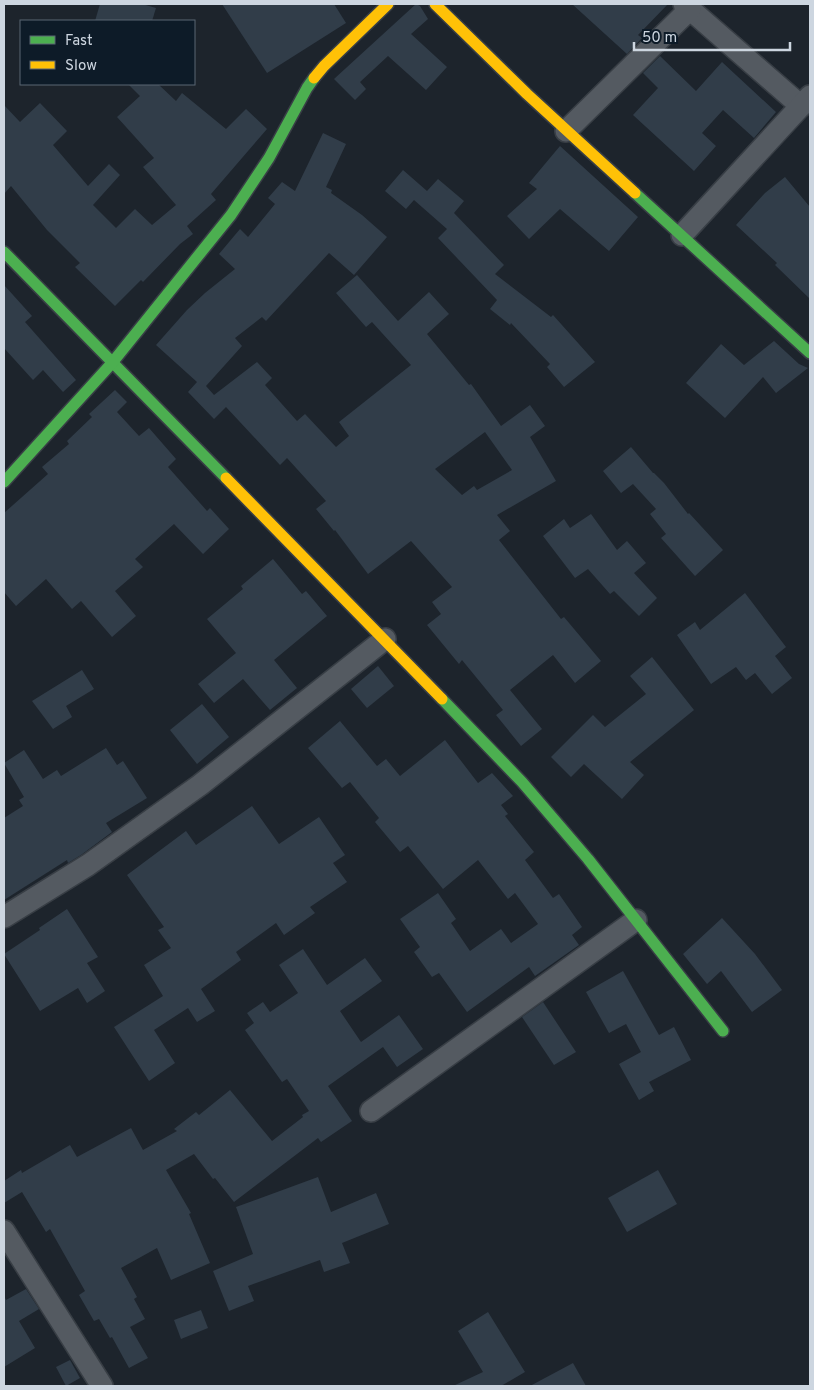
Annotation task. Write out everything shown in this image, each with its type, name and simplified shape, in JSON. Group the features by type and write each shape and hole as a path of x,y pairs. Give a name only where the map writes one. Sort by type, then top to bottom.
{"street":[{"path":"4,482 112,363 231,215 269,158 307,88 324,66 388,4"},
{"path":"436,4 566,131 810,353"},
{"path":"566,131 687,6 806,101 682,235"},
{"path":"4,252 385,639 522,782 588,858 723,1031"},
{"path":"4,917 88,865 200,785 385,639"},
{"path":"371,1111 636,920"},
{"path":"4,1231 10,1257 102,1386"}],"building":[{"path":"100,4 142,4 156,8 152,20 95,20"},
{"path":"222,4 334,4 346,23 267,73"},
{"path":"416,4 420,6 428,19 411,34 447,67 426,90 388,56 360,82 366,89 355,100 334,79"},
{"path":"572,4 668,4 638,35 642,38 627,54"},
{"path":"660,56 696,91 722,62 776,112 754,138 723,110 702,133 716,146 694,171 633,115 658,88 643,73"},
{"path":"129,85 159,85 176,101 182,93 226,129 246,109 267,129 211,194 216,200 187,226 193,234 115,306 75,267 80,263 47,230 11,186 4,194 4,105 20,122 40,103 67,131 53,145 88,186 109,164 120,175 93,205 116,228 135,209 152,225 176,205 143,167 154,158 117,117 140,96"},
{"path":"323,133 346,144 326,187 387,237 354,275 329,253 266,321 262,317 235,338 242,346 206,386 214,395 257,362 272,378 265,385 297,421 305,414 336,447 349,436 339,422 411,365 372,322 366,327 336,293 357,275 398,321 429,292 449,314 427,334 469,385 471,384 501,426 530,405 545,426 530,437 556,481 497,515 510,531 499,540 561,619 564,617 601,661 575,683 553,655 510,690 542,729 521,746 496,715 503,710 462,660 459,664 427,625 441,614 432,602 452,587 411,541 368,574 335,530 316,509 326,501 287,458 280,465 226,407 214,419 188,392 197,382 156,345 187,310 235,269 219,254 240,229 248,237 275,204 268,198 282,182 295,191","holes":["485,432 512,470 477,490 474,486 462,495 435,469"]},
{"path":"560,146 638,217 609,251 560,209 529,239 507,216 537,189 529,183"},
{"path":"403,170 427,191 438,179 464,201 454,213 504,265 495,274 551,317 553,315 595,362 564,387 547,367 550,364 511,323 510,325 490,309 497,300 438,238 447,229 414,200 406,209 385,191"},
{"path":"785,177 810,207 810,299 775,265 777,263 736,225 765,193"},
{"path":"4,285 32,316 25,322 76,380 63,392 43,370 33,380 4,348"},
{"path":"774,341 799,364 808,368 776,393 763,377 725,418 686,383 721,344 744,365"},
{"path":"115,390 127,402 117,412 139,436 149,428 176,459 168,467 207,511 210,508 229,529 203,554 174,524 135,559 143,567 115,591 136,616 112,637 81,601 72,609 46,579 16,606 4,592 4,513 48,474 42,467 69,444 67,441 92,417 89,414"},
{"path":"631,447 664,483 688,514 723,550 695,576 661,538 666,534 650,514 656,509 633,484 621,493 603,471"},
{"path":"591,514 617,550 627,541 646,563 634,573 657,598 639,616 614,591 610,594 588,569 575,578 543,536 564,519 570,528"},
{"path":"273,559 302,594 306,591 327,616 274,660 297,688 270,710 243,679 214,703 198,684 236,653 207,619 243,589 241,586"},
{"path":"745,593 786,647 775,656 792,678 772,694 755,673 746,680 736,667 711,684 677,635 695,622 700,630"},
{"path":"652,657 694,710 630,762 644,775 622,799 584,764 571,777 551,757 593,715 605,727 646,694 630,676"},
{"path":"378,666 394,686 367,708 351,689"},
{"path":"82,670 94,689 66,706 72,717 53,729 32,701"},
{"path":"202,704 229,737 197,764 170,730"},
{"path":"340,721 377,766 386,759 400,776 445,740 478,783 492,773 513,796 501,805 508,814 505,816 534,852 525,860 553,898 559,894 582,927 572,935 579,945 535,976 529,967 467,1012 439,973 432,977 414,952 420,947 400,919 438,893 456,919 451,923 470,951 501,929 511,943 538,924 515,893 508,899 478,860 443,889 408,846 400,852 375,822 379,818 350,782 342,788 308,748"},
{"path":"106,748 117,765 123,761 147,798 106,823 112,832 81,855 68,863 67,860 4,900 4,818 23,806 19,800 24,797 4,763 24,750 43,779 57,770 61,776"},
{"path":"252,806 279,844 319,817 345,855 333,863 347,882 310,907 315,913 284,935 276,923 236,952 241,960 201,989 215,1011 197,1022 188,1008 154,1030 175,1063 149,1081 114,1027 163,996 144,965 171,948 158,930 164,927 127,875 186,831 196,845"},
{"path":"67,909 98,957 87,963 105,991 87,1003 78,988 40,1011 4,954"},
{"path":"722,918 755,954 782,990 752,1012 721,971 707,984 683,954"},
{"path":"303,949 327,985 365,958 382,981 340,1011 361,1042 399,1015 423,1049 397,1067 383,1047 328,1086 352,1121 321,1142 318,1138 234,1202 194,1154 166,1170 191,1213 189,1214 210,1263 171,1280 157,1248 121,1268 137,1297 134,1299 145,1319 130,1327 148,1358 129,1368 112,1337 110,1338 99,1319 94,1321 79,1295 85,1291 50,1229 46,1232 22,1192 4,1203 4,1181 21,1170 22,1173 70,1145 77,1157 131,1128 143,1150 177,1131 174,1129 196,1112 199,1115 230,1090 272,1141 303,1117 302,1115 309,1111 287,1079 282,1082 245,1030 254,1023 247,1013 263,1002 270,1012 298,993 279,965"},
{"path":"623,971 659,1035 674,1027 691,1060 649,1082 654,1091 639,1100 619,1064 641,1052 626,1024 609,1033 586,992"},
{"path":"543,1002 576,1052 554,1065 522,1017"},
{"path":"658,1170 677,1204 627,1232 608,1198"},
{"path":"318,1177 331,1212 376,1193 389,1224 342,1243 350,1263 324,1272 320,1260 248,1286 254,1301 229,1311 213,1271 253,1254 236,1207"},
{"path":"26,1289 39,1309 19,1321 35,1348 4,1367 4,1296 6,1300"},
{"path":"201,1310 208,1328 181,1339 174,1320"},
{"path":"488,1312 525,1372 501,1386 453,1386 483,1372 458,1331"},
{"path":"70,1360 80,1378 66,1386 56,1367"},
{"path":"573,1363 586,1386 530,1386"}],"traffic: fast":[{"path":"4,482 112,363 231,215 269,158 314,78"},
{"path":"635,193 810,353"},
{"path":"4,252 226,478"},
{"path":"442,699 522,782 588,859 723,1031"}],"traffic: slow":[{"path":"314,78 388,4"},
{"path":"435,4 527,94 635,193"},
{"path":"226,478 442,699"}]}
